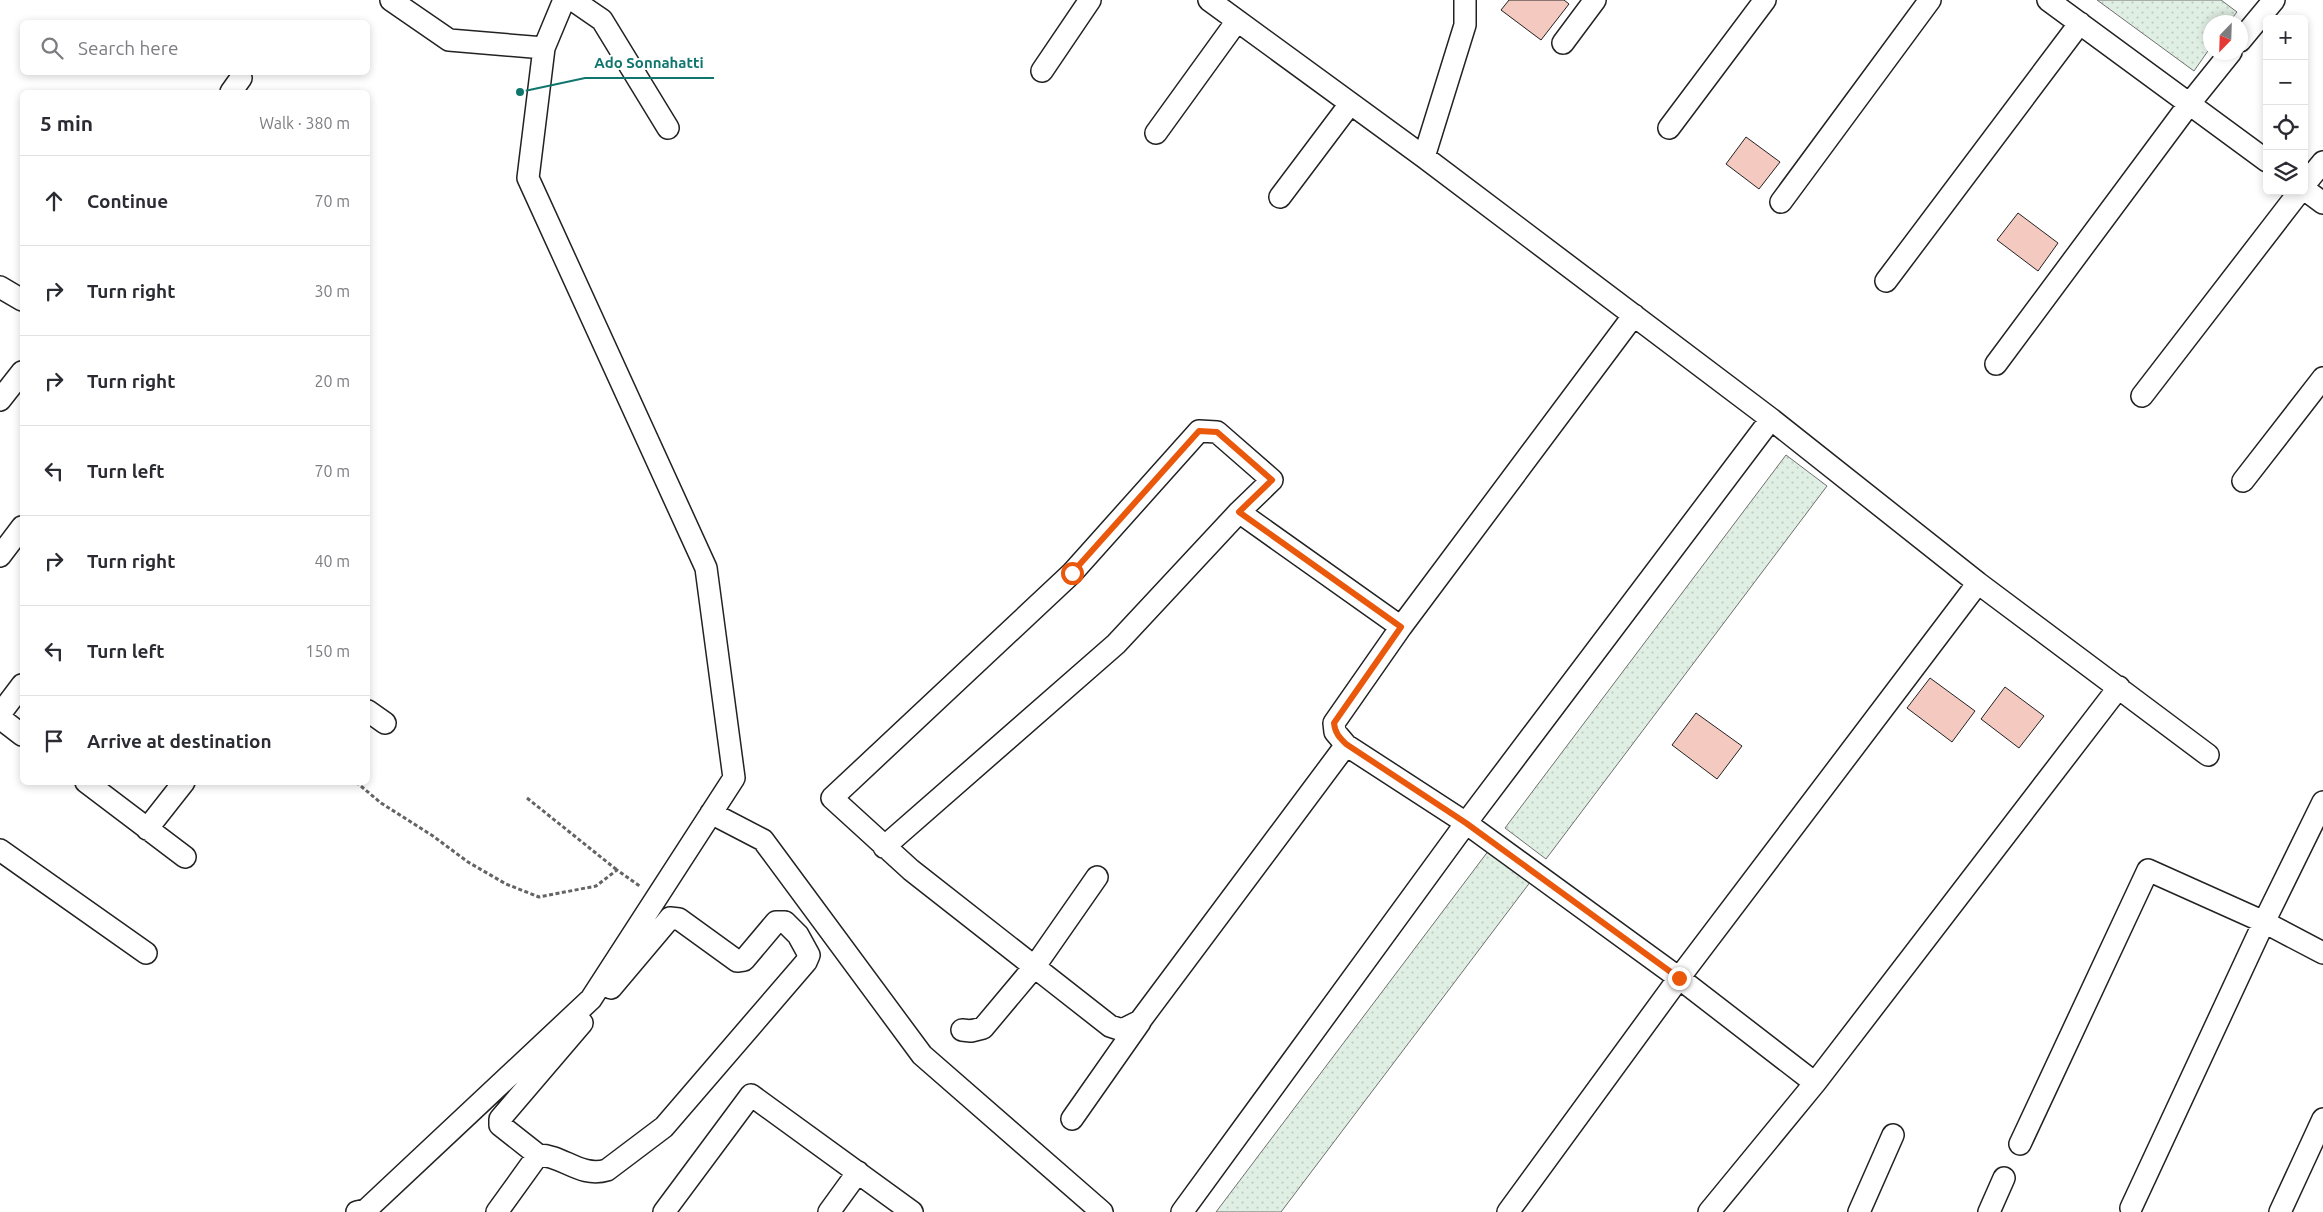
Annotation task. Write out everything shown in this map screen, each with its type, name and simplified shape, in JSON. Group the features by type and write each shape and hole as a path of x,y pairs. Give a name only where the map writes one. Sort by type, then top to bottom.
{"street":[{"path":"391,0 448,40 544,48"},
{"path":"357,1212 366,1210 591,998 734,778 706,568 528,178 544,48 564,0"},
{"path":"573,0 602,20 668,128"},
{"path":"1042,71 1090,0"},
{"path":"1209,0 1424,157 1634,315 1771,419 1978,583 2208,754"},
{"path":"1424,157 1465,25 1465,0"},
{"path":"1563,43 1596,0"},
{"path":"1669,128 1765,0"},
{"path":"1781,202 1930,0"},
{"path":"2048,0 2263,158"},
{"path":"2248,31 2274,0"},
{"path":"1156,133 1237,21"},
{"path":"1886,281 2080,23"},
{"path":"1996,364 2190,103 2225,60"},
{"path":"1280,197 1350,104"},
{"path":"2308,182 2323,162"},
{"path":"2308,190 2323,203"},
{"path":"2142,396 2297,195"},
{"path":"0,287 20,299"},
{"path":"1634,315 1401,627 1334,723 1335,732 1346,744 1466,823 1679,978 1815,1083"},
{"path":"2243,481 2323,378"},
{"path":"1182,1212 1466,823 1771,419"},
{"path":"884,847 1116,644 1239,512 1272,480 1217,432 1199,431 1072,573 832,798 884,847 911,870 1110,1026 1122,1030 1140,1021"},
{"path":"1239,512 1401,627"},
{"path":"0,556 20,530"},
{"path":"1508,1212 1679,978 1978,583"},
{"path":"1709,1212 1815,1083 2119,687"},
{"path":"0,714 20,688"},
{"path":"0,718 20,733"},
{"path":"1072,1119 1140,1021 1346,744"},
{"path":"90,785 185,857"},
{"path":"147,829 182,785"},
{"path":"2131,1208 2264,922 2323,802"},
{"path":"711,813 763,840 922,1055 1102,1212"},
{"path":"0,850 146,953"},
{"path":"2020,1144 2148,870 2264,922 2323,953"},
{"path":"962,1030 970,1031 983,1028 1035,966 1097,877"},
{"path":"497,1212 538,1156 546,1155 585,1172 596,1173 607,1170 664,1127 806,962 809,955 798,935 785,922 776,922 744,960 737,961 679,919 670,918 500,1119 500,1125 538,1156"},
{"path":"664,1212 751,1095 912,1212"},
{"path":"2280,1212 2323,1119"},
{"path":"1859,1212 1893,1134"},
{"path":"829,1212 858,1172"},
{"path":"1989,1212 2004,1178"}],"path":[{"path":"359,785 381,804 433,836 468,862 506,884 539,897 596,886 617,870"},
{"path":"528,798 617,870 656,898"}],"green space":[{"path":"2097,0 2221,0 2237,12 2235,15 2203,15 2203,58 2194,71"},
{"path":"1786,455 1827,486 1546,859 1505,828"},
{"path":"1489,850 1531,881 1281,1212 1216,1212"}],"building":[{"path":"1509,0 1564,0 1569,4 1541,40 1501,10"},
{"path":"1746,137 1780,162 1759,189 1726,164"},
{"path":"2018,213 2058,243 2038,271 1997,240"},
{"path":"1930,678 1975,711 1952,742 1907,708"},
{"path":"2005,687 2044,716 2019,748 1981,719"},
{"path":"1696,713 1742,746 1717,779 1672,745"}],"place":[{"name":"Ado Sonnahatti","path":"520,92"}],"route":[{"path":"1072,573 1199,431 1217,432 1272,480 1239,512 1401,627 1334,723 1335,732 1340,738 1346,744 1466,823 1679,978"}]}
